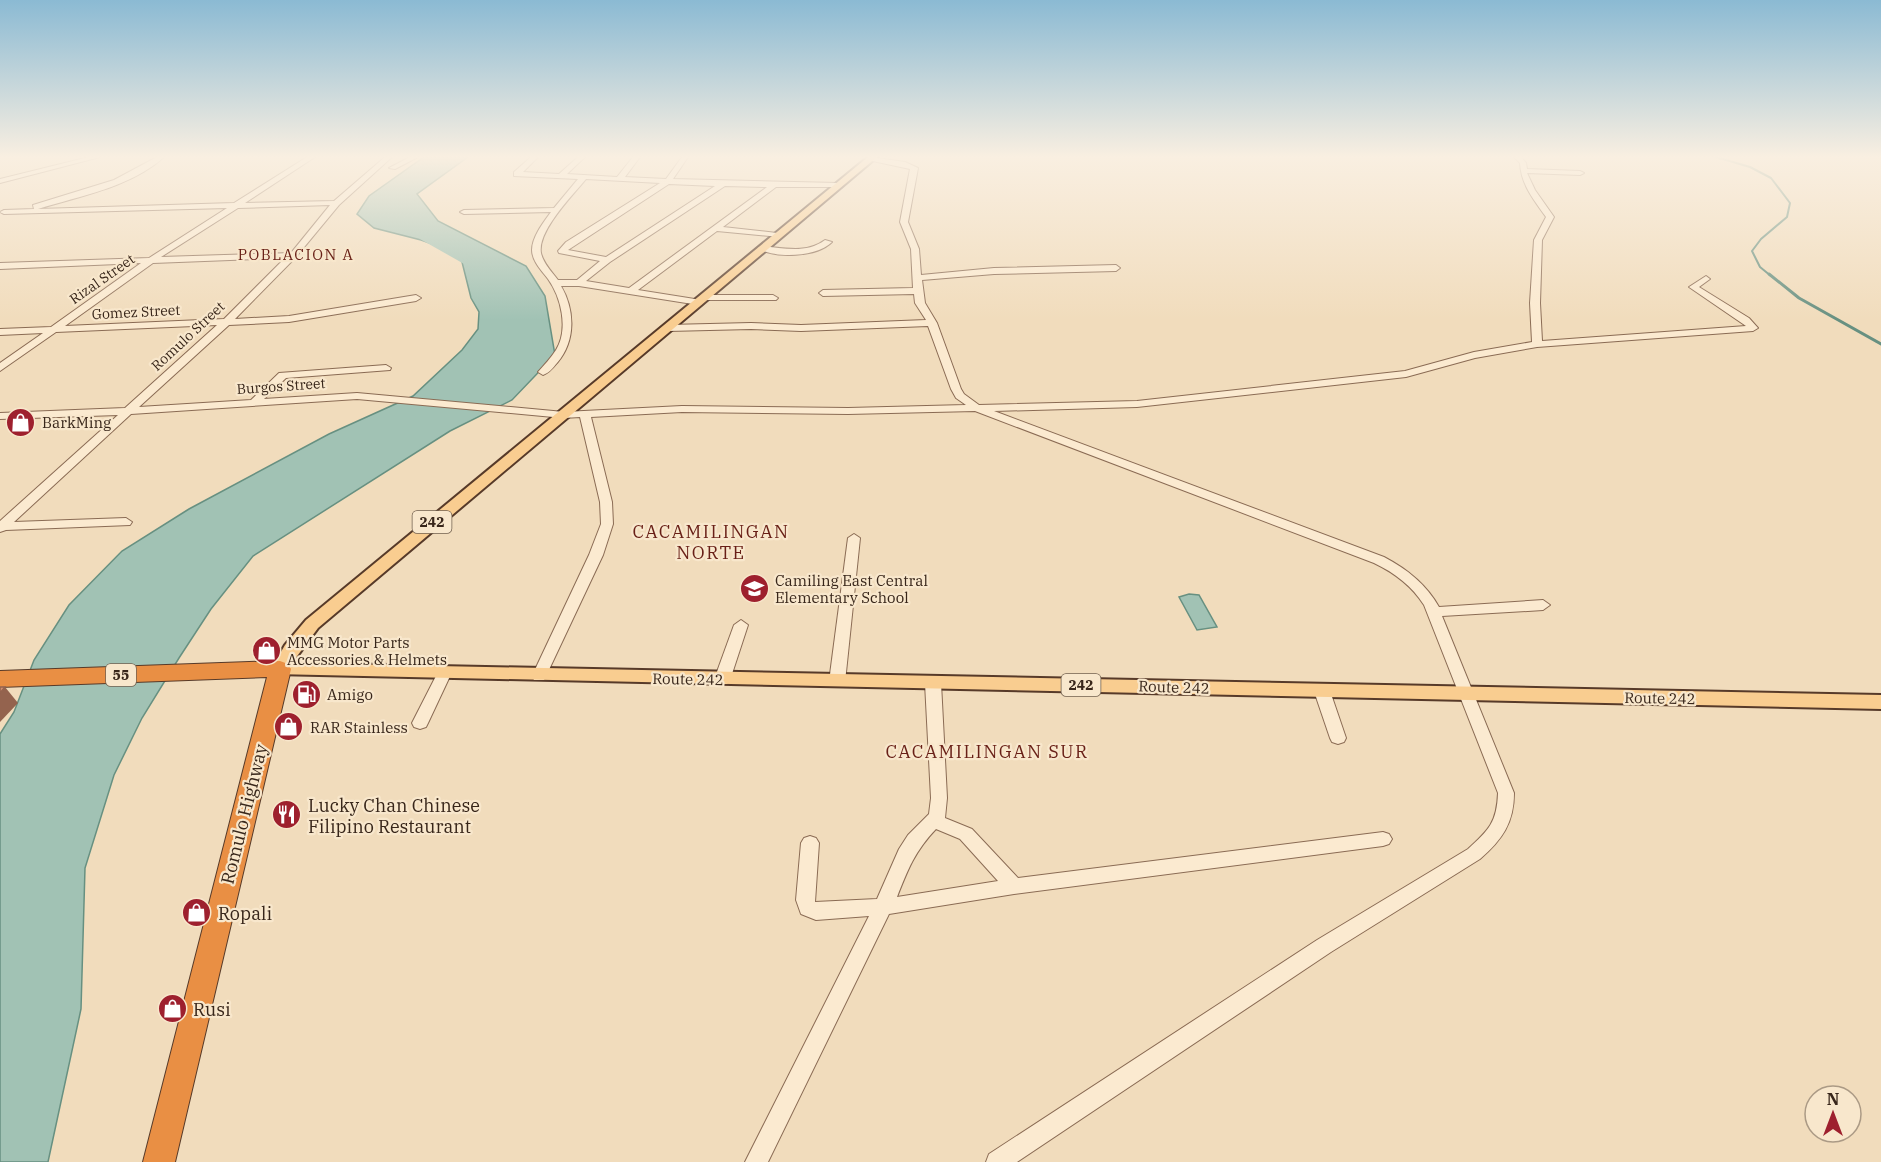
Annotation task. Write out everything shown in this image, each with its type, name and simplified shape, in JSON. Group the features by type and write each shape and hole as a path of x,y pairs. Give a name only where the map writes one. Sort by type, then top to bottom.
{"highway":[{"name":"55","path":"0,679 280,669"},
{"name":"Romulo Highway","path":"159,1162 280,669"}],"main road":[{"name":"242","path":"280,669 291,649 312,624 806,211"},
{"name":"Route 242","path":"280,669 722,680 1881,702"}],"street":[{"path":"2,213 48,211"},
{"name":"Rizal Street","path":"0,368 151,260 230,211"},
{"name":"Romulo Street","path":"1,526 226,322 293,255 329,211"},
{"path":"464,212 500,211"},
{"path":"543,372 563,347 567,330 564,305 556,283 536,253 542,233 557,211"},
{"path":"607,260 562,251 569,244 621,211"},
{"path":"579,283 607,260 681,211"},
{"path":"631,291 737,211"},
{"path":"906,211 904,222 915,249 921,303 932,323 960,396 977,408 1399,569 1423,590 1434,612 1506,793 1507,814 1494,836 1474,854 1315,952 997,1162"},
{"path":"1538,344 1535,303 1538,240 1550,217 1546,211"},
{"path":"715,228 777,235"},
{"path":"762,248 813,251 822,248 828,242"},
{"path":"0,266 293,255"},
{"path":"917,278 994,271 1116,268"},
{"name":"Burgos Street","path":"0,416 130,411 337,396 387,397 564,415 682,409 848,411 1160,403 1417,372 1474,356 1538,344 1753,328 1746,321 1693,287 1706,279"},
{"path":"556,283 579,283 702,300 773,298"},
{"path":"823,293 918,291"},
{"name":"Gomez Street","path":"0,332 307,317 416,298"},
{"path":"668,328 751,326 801,328 932,323"},
{"path":"254,403 283,375 386,368"},
{"path":"539,676 596,555 607,524 606,502 585,415"},
{"path":"1,526 126,522"},
{"path":"837,682 854,538"},
{"path":"1434,612 1543,604"},
{"path":"722,680 741,625"},
{"path":"420,723 444,674"},
{"path":"756,1162 883,907 905,854 914,840 934,821 939,811 933,683"},
{"path":"1322,691 1338,738"},
{"path":"934,821 966,834 1014,886"},
{"path":"810,843 805,900 808,908 816,912 883,907 1014,886 1383,839"}],"shaded area":[{"path":"359,211 430,211 438,221 526,266 545,296 555,355 512,400 450,431 253,556 211,609 142,718 114,775 85,868 81,1009 48,1162 0,1162 0,734 14,712 34,660 69,605 122,551 189,509 329,434 413,396 462,350 478,329 479,312 471,298 460,254 421,240 374,228 357,214"},
{"path":"1189,594 1199,595 1217,627 1197,630 1179,597"}],"waterway":[{"path":"1771,276 1760,267 1752,251 1761,239 1787,217 1788,211"},
{"path":"425,236 485,270"},
{"path":"1769,274 1799,298 1881,344"}],"place":[{"name":"BarkMing","path":"21,422"},
{"name":"Camiling East Central Elementary School","path":"754,589"},
{"name":"MMG Motor Parts Accessories & Helmets","path":"266,651"},
{"name":"Amigo","path":"306,694"},
{"name":"RAR Stainless","path":"289,727"},
{"name":"Lucky Chan Chinese Filipino Restaurant","path":"287,815"},
{"name":"Ropali","path":"197,913"},
{"name":"Rusi","path":"172,1009"}],"district":[{"name":"POBLACION A","path":"296,254"},
{"name":"CACAMILINGAN NORTE","path":"711,541"},
{"name":"CACAMILINGAN SUR","path":"987,751"}]}
